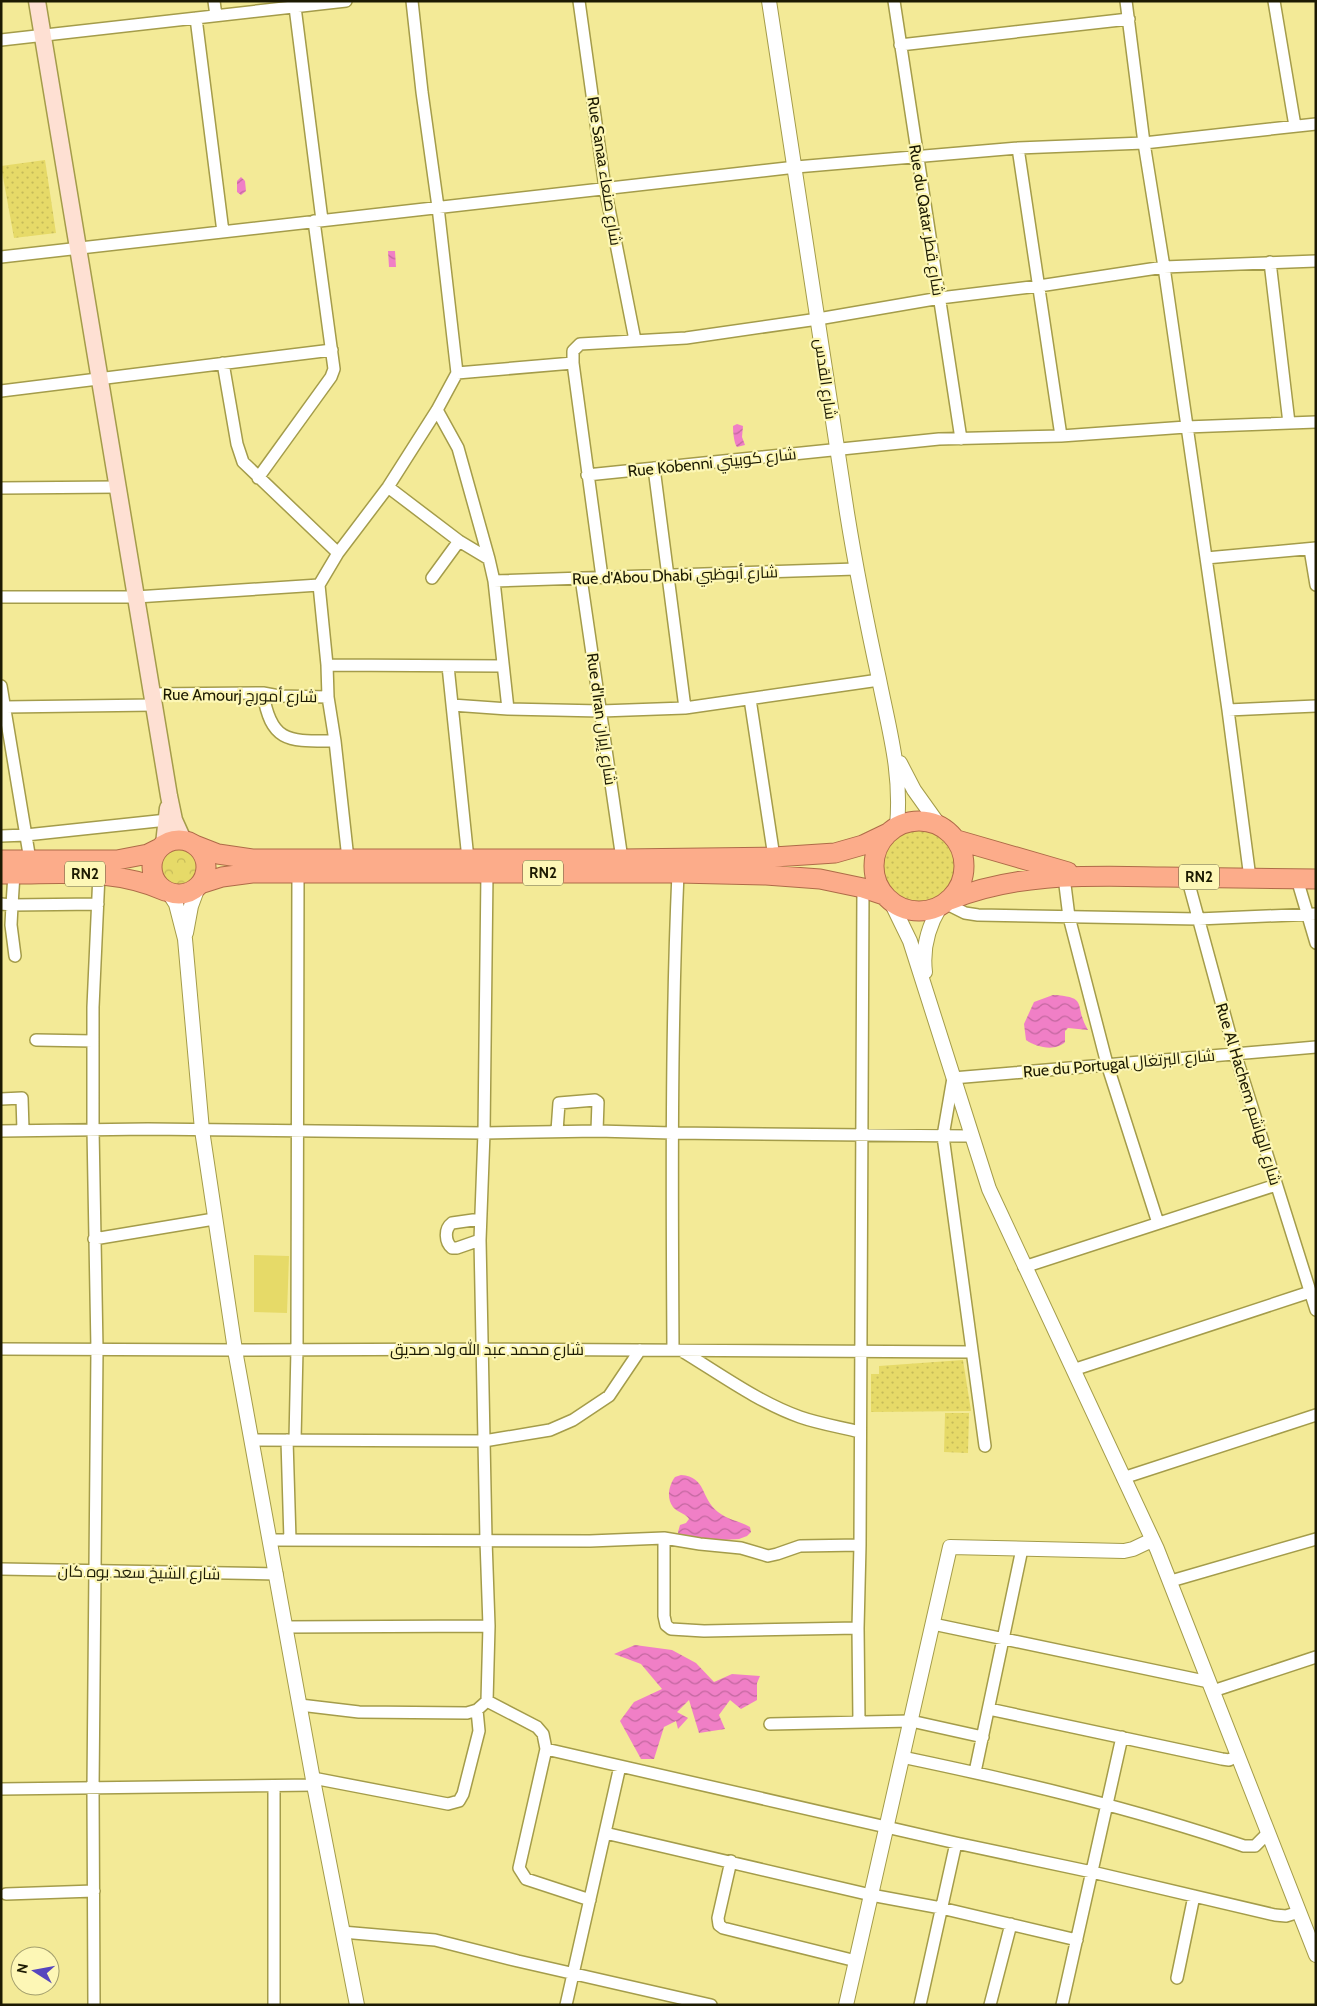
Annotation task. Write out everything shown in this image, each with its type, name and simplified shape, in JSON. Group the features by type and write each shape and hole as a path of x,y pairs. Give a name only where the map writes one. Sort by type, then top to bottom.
{"highway":[{"path":"922,820 939,824 958,840 965,861 962,882 945,903 918,912 903,908 888,898 877,883 874,863 880,844 892,829 905,822 922,820"},
{"name":"RN2","path":"189,842 218,854 252,859 774,858 835,853 863,845 892,829"},
{"name":"RN2","path":"958,840 1073,876"},
{"path":"170,841 189,842 200,850 206,863 206,871 199,886 187,893 168,892 159,886 152,872 154,856 161,846 170,841"},
{"name":"RN2","path":"1,860 117,860 148,854 161,846"},
{"name":"RN2","path":"199,886 222,877 252,873 678,873 766,875 820,879 863,888 888,898"},
{"name":"RN2","path":"8,874 99,874 134,879 168,892"},
{"name":"RN2","path":"945,903 975,890 996,884 1073,876 1316,879"}],"main road":[{"path":"37,1 169,796 174,820 189,842"},
{"path":"161,846 167,820 169,796"}],"street":[{"path":"214,1 216,16"},
{"path":"1,40 346,1"},
{"path":"348,859 328,696 327,665 319,585 338,552 388,487 437,410 457,373 412,1"},
{"name":"Rue Sanaa شارع صنعاء","path":"578,1 606,188 635,340"},
{"name":"شارع القدس","path":"769,1 796,167 836,450 856,569 895,754"},
{"name":"Rue du Qatar شارع قطر","path":"894,1 961,439"},
{"path":"1126,1 1144,143 1164,267 1228,710 1250,878"},
{"path":"1274,1 1295,126"},
{"path":"258,478 331,377 334,369 295,7"},
{"path":"196,18 223,232"},
{"path":"900,45 1129,19"},
{"path":"1,257 796,167 1018,148 1144,143 1316,124"},
{"path":"1018,148 1061,436"},
{"path":"602,577 573,363 573,351 580,344 686,338 818,319 940,298 1039,286 1164,267 1316,261"},
{"path":"1270,262 1289,423"},
{"path":"1,391 332,350"},
{"path":"223,363 236,444 243,462 338,552"},
{"path":"457,373 573,363"},
{"path":"437,410 458,448 489,559 494,581 508,709"},
{"name":"Rue Kobenni شارع كوبيني","path":"587,475 939,439 1061,436 1186,427 1316,422"},
{"path":"654,468 686,708"},
{"path":"388,487 459,541 489,559"},
{"path":"1,488 118,488"},
{"path":"432,578 459,541"},
{"path":"1206,558 1313,548 1316,585"},
{"name":"Rue d'Abou Dhabi شارع أبوظبي","path":"494,581 856,569"},
{"name":"Rue d'Iran شارع إيران","path":"581,578 622,859"},
{"path":"1,596 136,597 319,585"},
{"name":"Rue Amourj شارع أمورج","path":"327,665 503,666"},
{"path":"448,666 468,859"},
{"path":"452,704 508,709 601,711 686,708 879,680"},
{"path":"1,686 5,707 5,736 30,860"},
{"path":"263,693 265,707 279,735 302,741 335,741"},
{"name":"Rue Amourj شارع أمورج","path":"5,707 263,693 279,696 328,696"},
{"path":"750,698 774,858"},
{"path":"1228,710 1316,706"},
{"path":"895,754 914,790 939,824"},
{"path":"892,829 899,790 895,754"},
{"path":"1,836 167,820"},
{"path":"300,1705 359,1712 467,1713 478,1710 487,1701 489,1626 480,1219 484,1133 487,872"},
{"path":"290,1540 291,1440 297,1350 298,873"},
{"path":"678,873 673,992 672,1133 677,1350 779,1408 800,1417 860,1432"},
{"path":"8,874 6,904 12,925 15,956"},
{"path":"94,2005 93,1789 97,1349 92,1129 99,874"},
{"path":"1073,876 1069,917 1107,1064 1158,1223"},
{"name":"Rue Al Hachem شارع الهاشم","path":"1187,877 1235,1053 1316,1310"},
{"path":"1296,878 1311,914 1316,943"},
{"path":"185,939 191,906 199,886"},
{"path":"859,1722 863,888"},
{"path":"168,892 176,904 185,939 202,1130 214,1219 236,1350 314,1782 357,2005"},
{"path":"888,898 910,941 989,1189 1170,1582 1316,1955"},
{"path":"927,995 923,959 926,937 932,919 945,903 965,912 978,915 1198,919 1311,914"},
{"path":"6,904 98,904"},
{"path":"36,1040 93,1041"},
{"name":"Rue du Portugal شارع البرتغال","path":"953,1078 1316,1047"},
{"path":"953,1078 943,1136 985,1446"},
{"path":"1,1099 22,1098 23,1130"},
{"path":"556,1132 559,1103 595,1100 598,1102 597,1131"},
{"path":"1,1130 92,1129 484,1133 597,1131 971,1136"},
{"path":"1024,1267 1276,1185"},
{"path":"94,1240 214,1219"},
{"path":"480,1219 452,1223 446,1231 448,1244 452,1248 480,1240"},
{"path":"1073,1370 1310,1292"},
{"name":"شارع محمد عبد الله ولد صديق","path":"1,1349 972,1352"},
{"path":"252,1440 484,1441 550,1430 573,1420 609,1396 640,1350"},
{"path":"1123,1478 1316,1415"},
{"path":"271,1540 590,1541 664,1538 740,1548 768,1556 800,1546 860,1545"},
{"path":"664,1538 664,1616 666,1625 671,1629 704,1631 858,1628"},
{"path":"1170,1582 1316,1539"},
{"path":"846,2005 950,1547 1124,1551 1152,1540"},
{"path":"975,1772 1022,1548"},
{"name":"شارع الشيخ سعد بوه كان","path":"1,1569 277,1574"},
{"path":"933,1624 1211,1687 1316,1657"},
{"path":"286,1626 489,1626"},
{"path":"487,1701 537,1727 543,1734 546,1748 519,1868 526,1879 590,1900"},
{"path":"989,1709 1222,1759 1229,1760 1238,1756"},
{"path":"1,1789 274,1786 314,1782 448,1804 459,1801 463,1794 479,1731 478,1710"},
{"path":"770,1724 911,1721 983,1737"},
{"path":"1062,2005 1122,1737"},
{"path":"546,1748 1275,1915 1286,1916 1299,1912"},
{"path":"902,1757 975,1772 1107,1804 1244,1846 1255,1846 1268,1833"},
{"path":"566,2005 620,1766"},
{"path":"274,1786 274,2005"},
{"path":"605,1833 1077,1940"},
{"path":"920,2005 956,1843"},
{"path":"731,1861 718,1918 719,1925 723,1928 856,1961"},
{"path":"6,1894 94,1891"},
{"path":"1177,1978 1194,1896"},
{"path":"990,2005 1011,1924"},
{"path":"342,1932 435,1940 711,2005"}],"green space":[{"path":"45,160 56,233 14,238 1,166"},
{"path":"920,822 936,825 955,841 959,848 962,864 959,880 943,899 936,903 920,906 904,903 885,887 881,880 878,864 881,848 897,829 904,825"},
{"path":"176,846 184,846 196,852 202,868 196,884 184,890 176,890 164,884 158,872 158,864 164,852"},
{"path":"254,1255 289,1256 287,1313 254,1312"},
{"path":"963,1360 971,1411 871,1412 871,1374 879,1374 879,1366"},
{"path":"945,1413 969,1413 968,1453 944,1452"}],"water":[{"path":"241,177 245,181 246,191 241,195 237,192 237,181"},
{"path":"388,251 395,251 396,267 389,267"},
{"path":"737,424 743,426 742,437 745,445 737,447 734,440 733,426"},
{"path":"1053,995 1065,996 1076,1000 1088,1030 1068,1028 1065,1031 1065,1042 1056,1047 1035,1045 1026,1040 1024,1024 1034,1002"},
{"path":"681,1475 695,1480 699,1484 708,1501 718,1512 750,1527 751,1532 739,1539 690,1542 679,1538 680,1525 686,1523 689,1519 673,1507 669,1496 673,1480"},
{"path":"635,1645 672,1650 696,1663 714,1682 732,1674 760,1676 757,1683 757,1700 741,1709 730,1700 719,1715 725,1729 699,1733 689,1700 677,1712 688,1718 678,1729 676,1721 664,1727 654,1759 641,1759 620,1721 634,1702 662,1689 641,1664 614,1654"}]}
